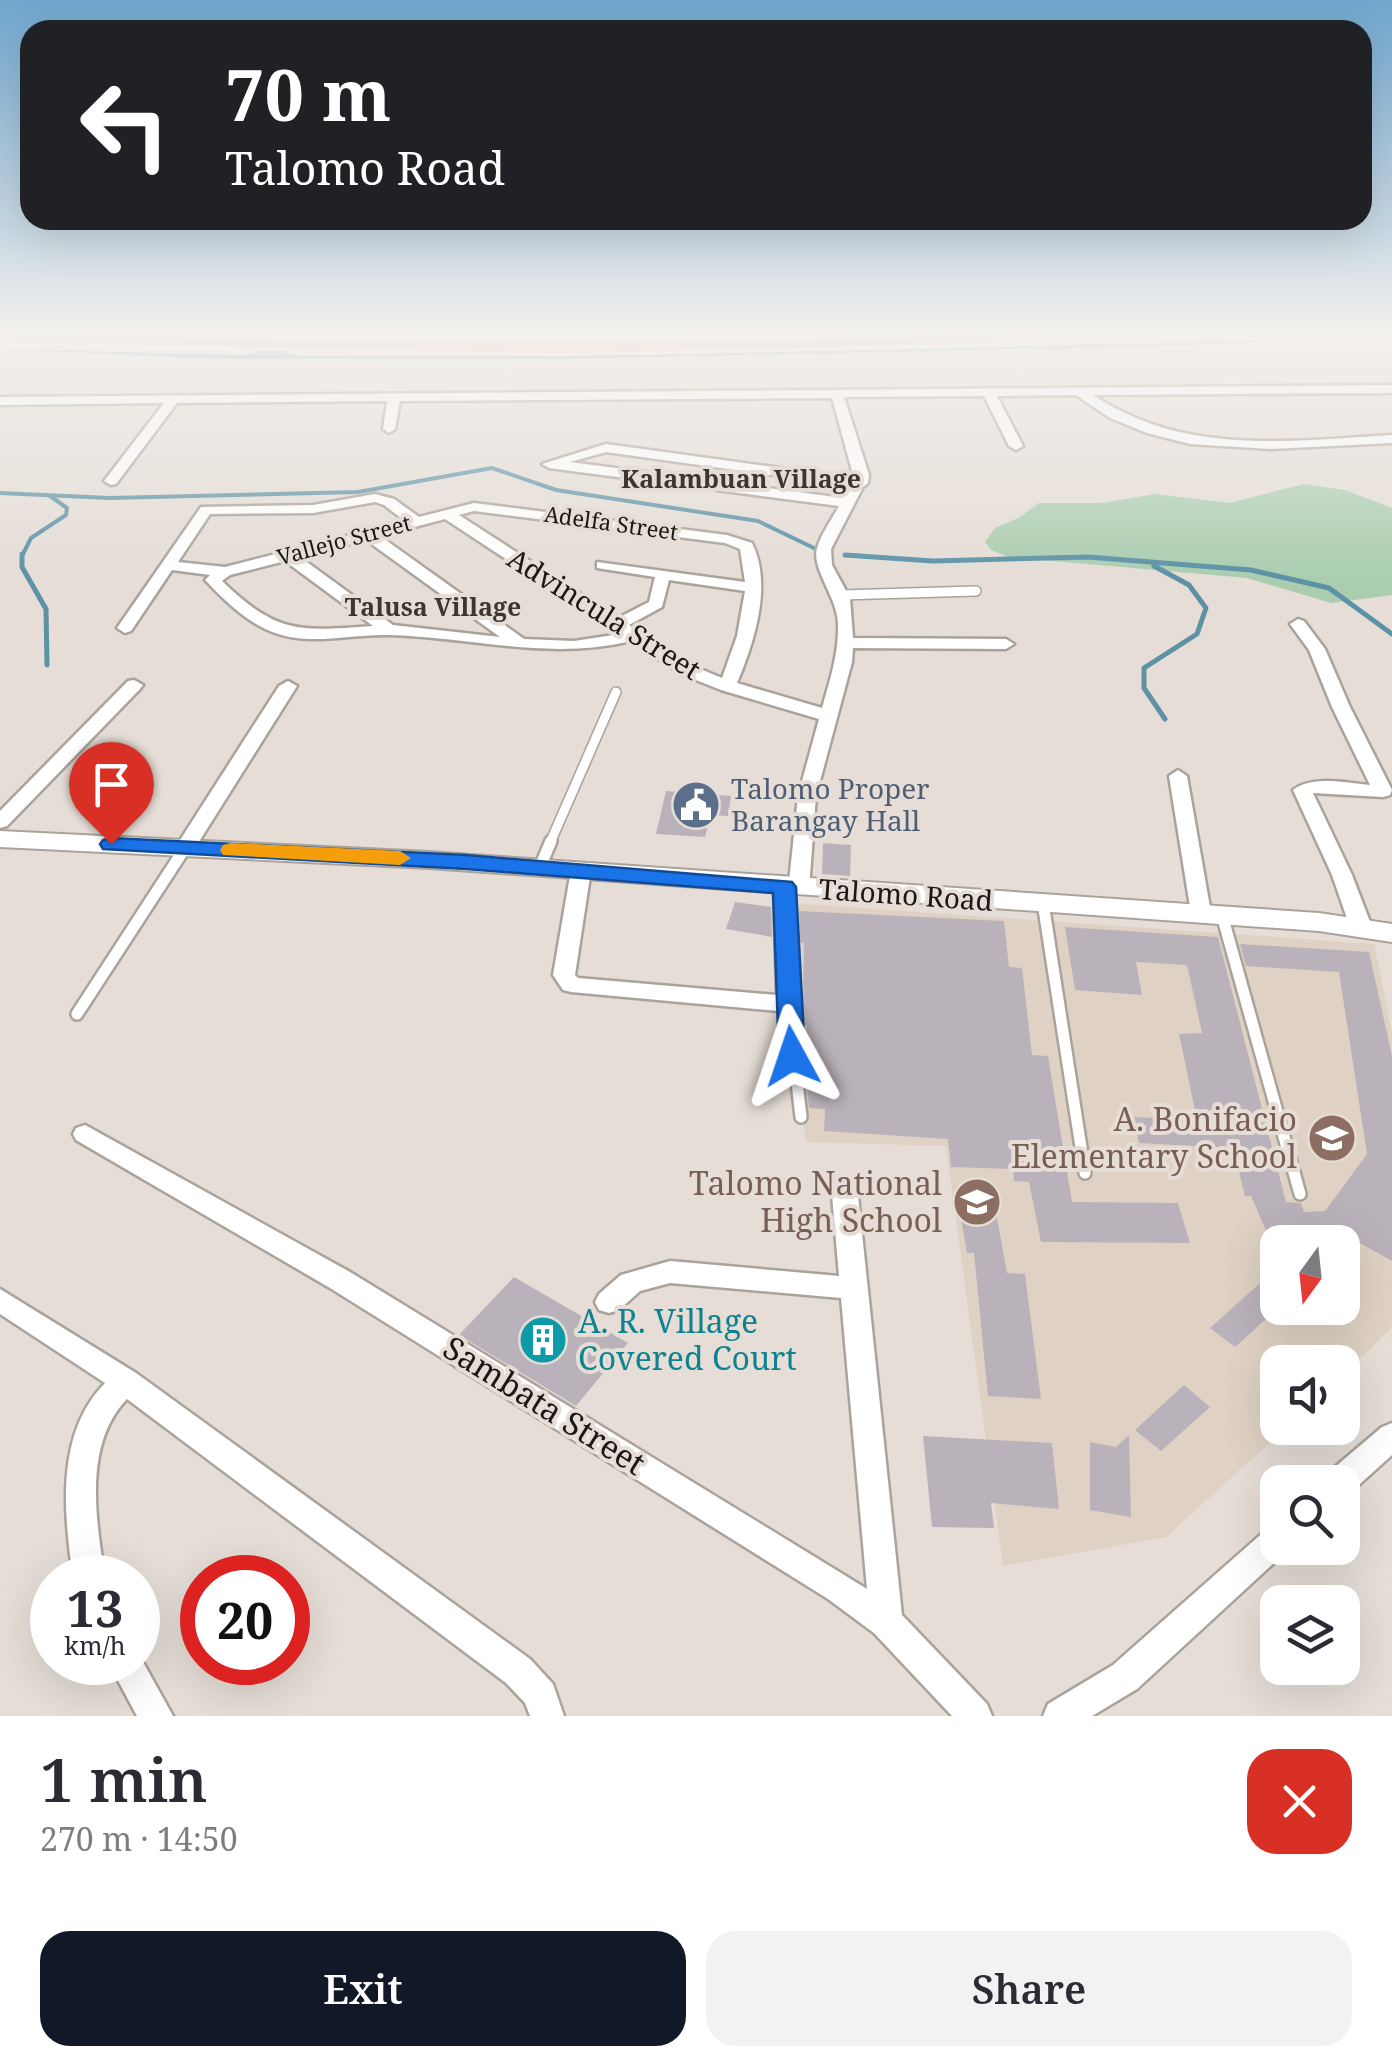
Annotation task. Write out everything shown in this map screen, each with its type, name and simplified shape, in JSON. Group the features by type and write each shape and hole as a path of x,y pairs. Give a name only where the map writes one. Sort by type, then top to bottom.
{"street":[{"path":"111,481 161,416"},
{"path":"389,429 391,416"},
{"path":"581,870 564,975 572,984 788,1004 791,887 806,796 846,643 841,595 827,574 823,557 828,540 861,483 861,468 843,416"},
{"path":"1001,416 1016,446"},
{"path":"1116,416 1182,441 1392,439"},
{"path":"849,503 549,464 606,448 861,483"},
{"path":"791,496 803,475"},
{"path":"124,628 206,510 313,509 375,498 389,502 414,521"},
{"name":"Vallejo Street","path":"219,575 474,507"},
{"name":"Adelfa Street","path":"474,507 727,539 747,546 752,559 751,586"},
{"name":"Advincula Street","path":"445,513 687,670 829,716"},
{"path":"367,534 519,643"},
{"path":"287,555 389,630"},
{"path":"168,565 219,575 214,582 280,630 389,630 590,648 634,636"},
{"path":"602,565 751,586 746,640 727,686"},
{"path":"618,625 656,604 663,574"},
{"path":"1298,624 1317,648 1341,707 1384,791 1312,787 1302,790 1342,875 1361,927"},
{"path":"846,643 1006,644"},
{"path":"0,822 134,685"},
{"path":"185,848 288,686"},
{"path":"1178,776 1212,914"},
{"name":"Talomo Road","path":"0,839 540,867 1212,914 1392,933"},
{"name":"Sambata Street","path":"85,1134 340,1280 838,1588 886,1622 975,1716"},
{"path":"845,1195 886,1622"},
{"path":"609,1302 631,1283 670,1272 854,1288"},
{"path":"0,1300 126,1382 518,1671 536,1686 545,1701 547,1716"},
{"path":"85,1555 84,1449 94,1420 126,1382"},
{"path":"1360,1465 1391,1438"},
{"path":"1060,1716 1125,1677 1260,1555"},
{"path":"138,1685 156,1716"}],"lane":[{"path":"841,595 976,591"},
{"path":"540,867 616,692"},
{"path":"77,1014 185,848"},
{"path":"1043,903 1085,1173"},
{"path":"1212,914 1300,1194"},
{"path":"788,1004 802,1117"}],"shaded area":[{"path":"791,903 1374,944 1392,1033 1392,1327 1360,1359 1360,1345 1260,1345 1260,1445 1267,1445 1166,1537 1003,1566 946,1146 806,1142 789,1006"}],"green space":[{"path":"1304,484 1345,490 1392,508 1392,595 1331,603 1247,578 1008,557 991,550 985,542 995,528 1039,503 1102,503 1155,494 1229,503"}],"building":[{"name":"Talomo Proper Barangay Hall","path":"666,791 731,796 728,816 710,815 705,837 656,834"},
{"path":"823,843 851,845 850,876 822,874"},
{"path":"735,902 771,907 772,937 726,929"},
{"path":"799,911 1004,921 1009,967 1022,968 1032,1055 1048,1056 1072,1202 1178,1203 1190,1243 1041,1242 1029,1182 1014,1181 1013,1169 951,1167 948,1139 824,1131 825,1109 809,1108 803,1050 807,1025 800,1024 798,1012 803,1004 804,943 800,942"},
{"path":"1065,927 1218,937 1286,1202 1301,1203 1304,1212 1325,1211 1367,1154 1339,972 1246,966 1240,944 1369,952 1392,1056 1392,1261 1360,1243 1360,1225 1264,1225 1251,1196 1245,1196 1233,1148 1139,1143 1134,1117 1197,1120 1179,1034 1202,1033 1187,965 1136,962 1142,995 1075,990"},
{"path":"960,1212 996,1212 1007,1273 1025,1274 1041,1399 988,1396 974,1253 967,1253"},
{"name":"A. R. Village Covered Court","path":"514,1277 628,1343 576,1406 459,1335"},
{"path":"1260,1283 1260,1324 1235,1347 1210,1328"},
{"path":"1184,1385 1210,1407 1161,1451 1135,1430"},
{"path":"1129,1435 1131,1517 1090,1510 1090,1442 1116,1447"},
{"path":"923,1436 1052,1443 1059,1509 991,1503 994,1528 932,1527"}],"waterway":[{"path":"0,493 110,498 358,492 492,468 556,490 758,521 816,549"},
{"path":"22,556 31,538 66,515 67,508 50,496"},
{"path":"861,556 845,555 933,561 1088,557 1251,570 1329,588 1392,634"},
{"path":"22,556 22,567 46,609 47,665"},
{"path":"1154,566 1189,585 1206,608 1197,634 1144,668 1144,688 1165,719"}],"slow traffic":[{"path":"231,850 400,858"}],"place":[{"name":"Talomo Proper Barangay Hall","path":"696,805"},
{"name":"A. Bonifacio Elementary School","path":"1332,1138"},
{"name":"Talomo National High School","path":"977,1202"},
{"name":"A. R. Village Covered Court","path":"543,1340"}],"district":[{"name":"Kalambuan Village","path":"741,479"},
{"name":"Talusa Village","path":"433,607"}],"route":[{"path":"111,844 466,862 784,887 792,1056"}]}
